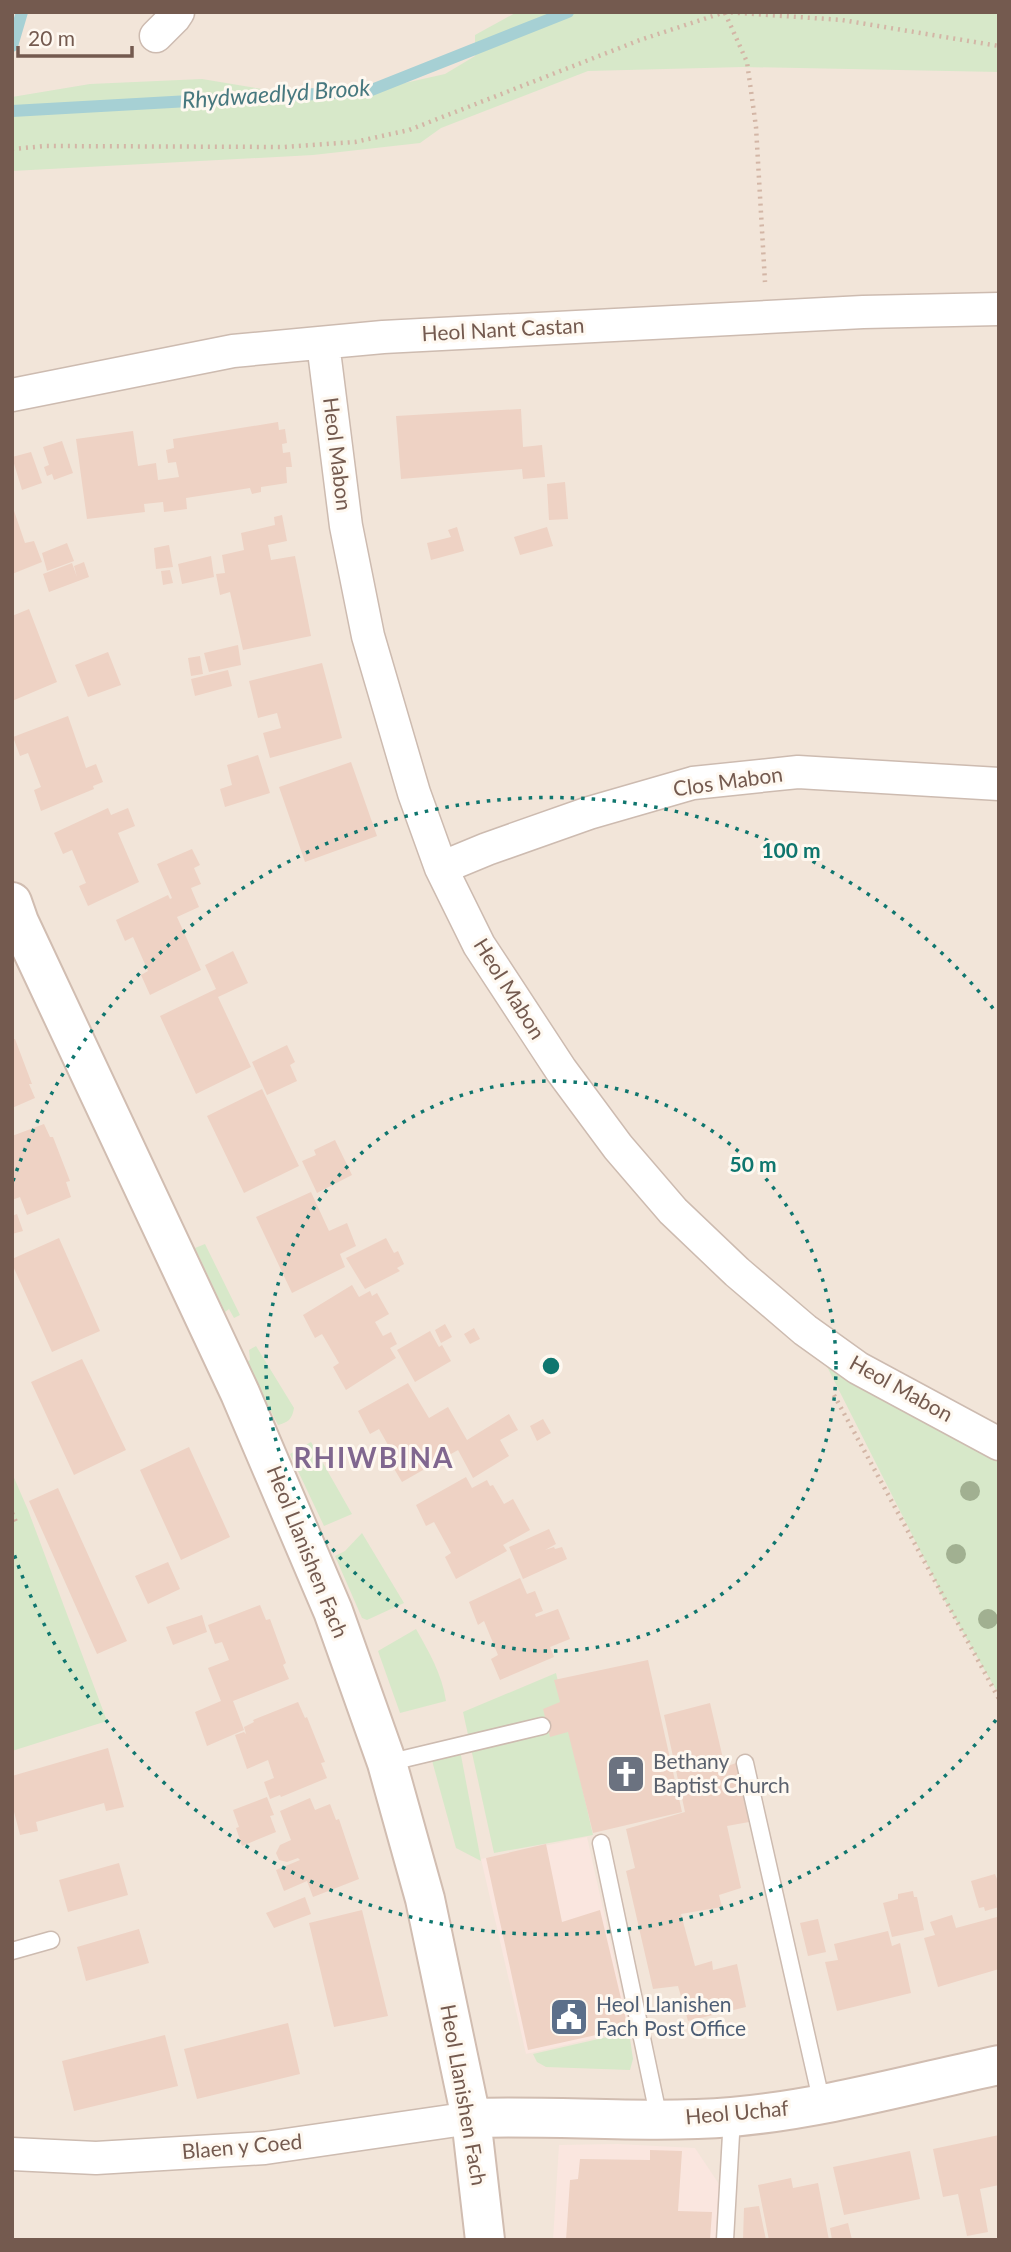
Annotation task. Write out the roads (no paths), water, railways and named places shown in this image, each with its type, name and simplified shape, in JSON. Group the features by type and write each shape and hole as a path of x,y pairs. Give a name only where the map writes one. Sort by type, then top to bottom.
{"street":[{"path":"156,36 178,12"},
{"name":"Heol Nant Castan","path":"12,395 233,351 397,336 767,317 999,309"},
{"name":"Heol Mabon","path":"323,343 346,526 368,636 414,793 441,868 479,945 561,1070 618,1147 673,1211 737,1272 815,1338 858,1368 999,1444"},
{"name":"Clos Mabon","path":"441,868 589,813 693,783 798,772 995,789"},
{"name":"Heol Llanishen Fach","path":"12,902 240,1393 333,1611 387,1763 425,1899 471,2118 485,2240"},
{"name":"Heol Uchaf","path":"471,2118 732,2117 822,2104 999,2065"},
{"name":"Blaen y Coed","path":"12,2154 96,2158 265,2148 471,2118"}],"lane":[{"path":"387,1763 542,1726"},
{"path":"745,1763 822,2104"},
{"path":"601,1843 659,2119"},
{"path":"12,1951 51,1940"},
{"path":"725,2240 732,2117"}],"waterway":[{"path":"12,46 22,12"},
{"name":"Rhydwaedlyd Brook","path":"12,111 369,91 568,12"}],"place":[{"name":"Bethany Baptist Church","path":"626,1774"},
{"name":"Heol Llanishen Fach Post Office","path":"569,2017"}],"district":[{"name":"RHIWBINA","path":"374,1458"}]}
